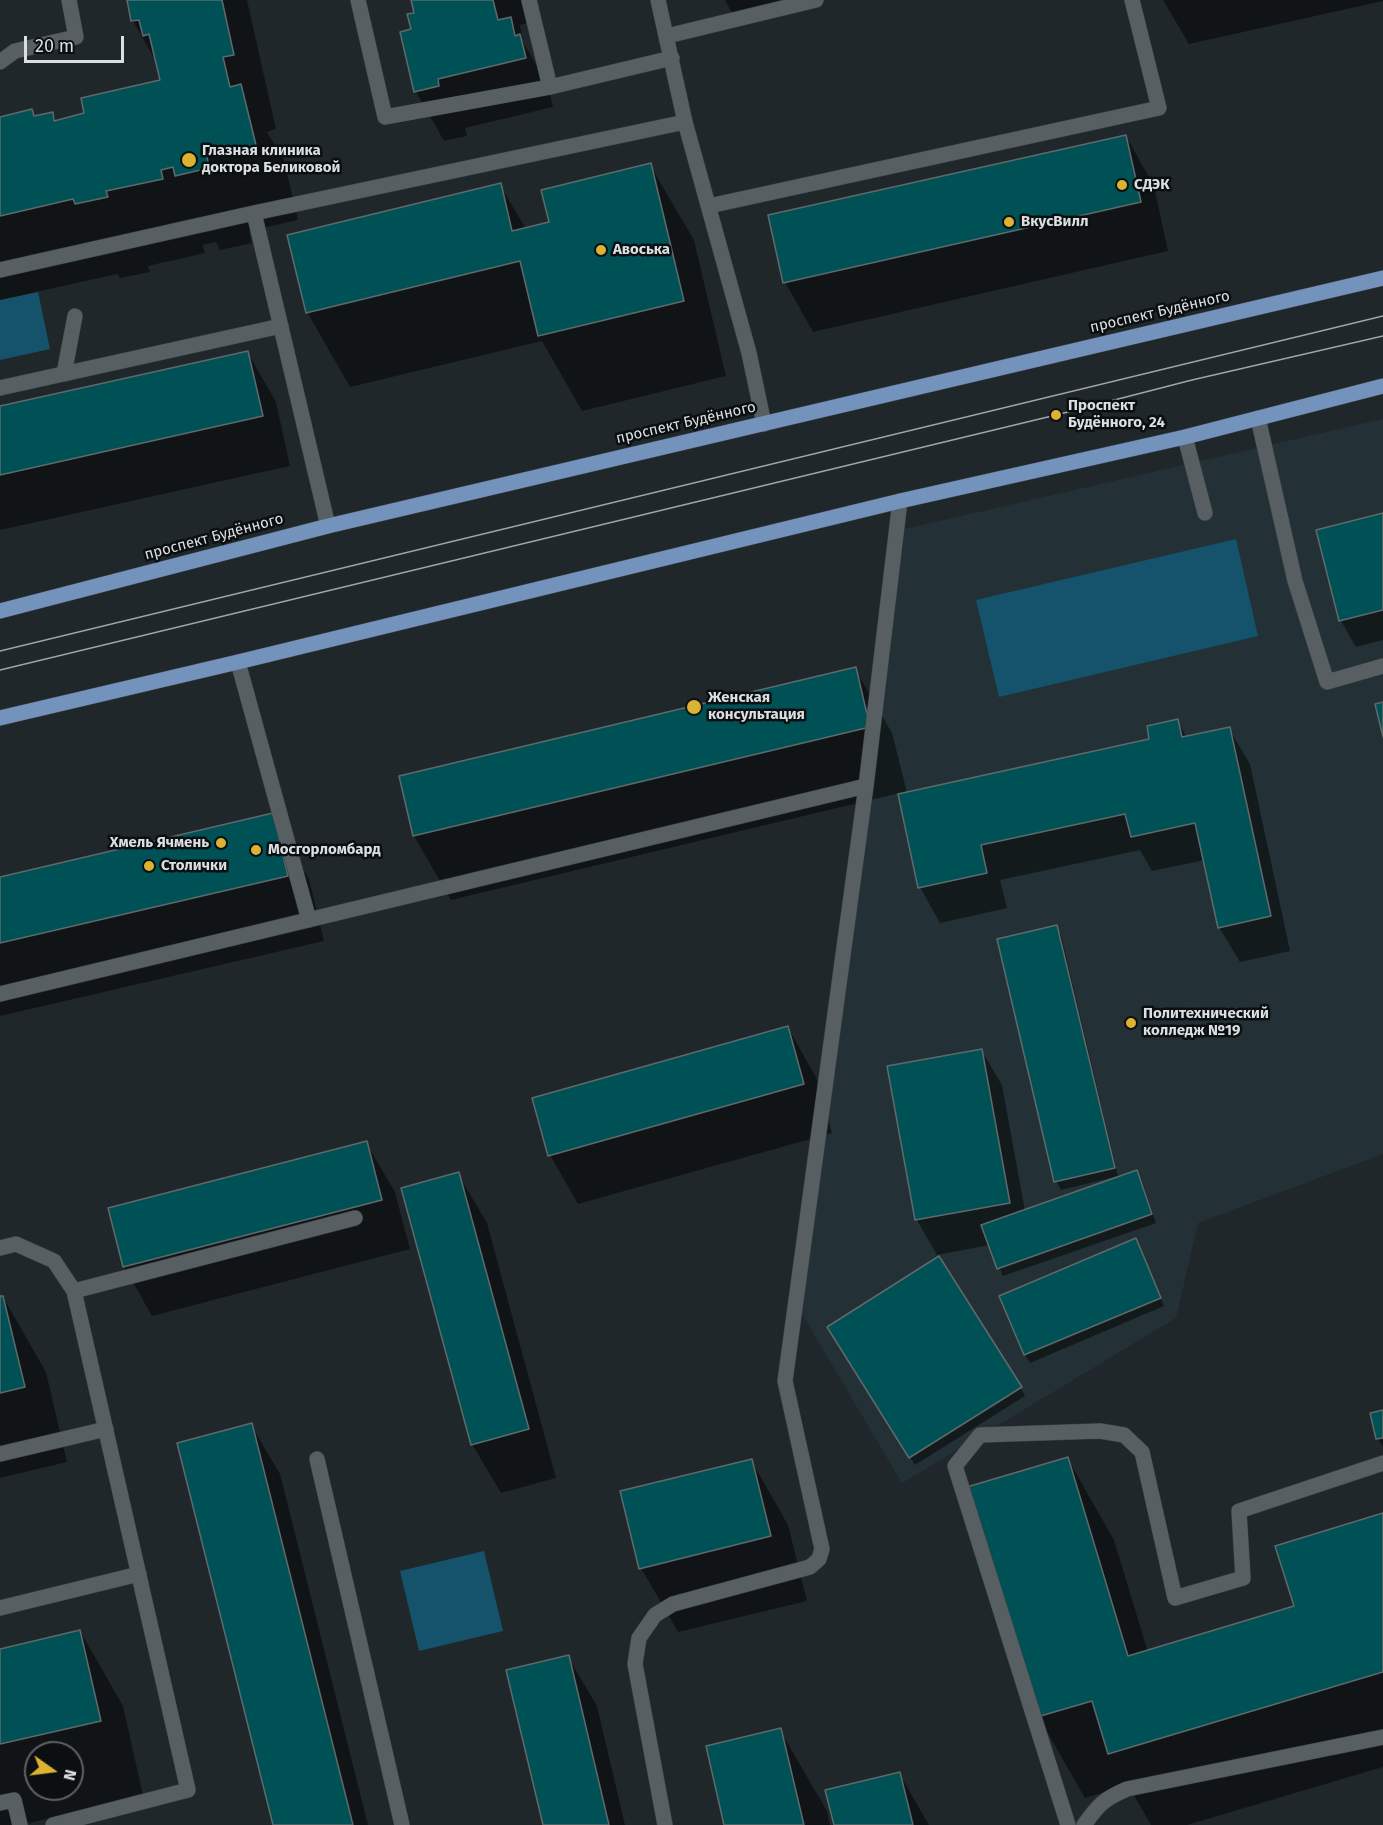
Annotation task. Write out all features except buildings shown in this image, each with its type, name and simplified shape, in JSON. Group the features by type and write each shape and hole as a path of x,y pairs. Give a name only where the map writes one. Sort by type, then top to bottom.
{"main road":[{"name":"проспект Будённого","path":"0,611 328,526 1383,278"},
{"path":"0,718 238,663 900,501 1185,437 1383,386"}],"lane":[{"path":"0,62 15,51 76,37 69,0"},
{"path":"358,0 385,117 550,87 672,58"},
{"path":"529,0 550,87"},
{"path":"658,0 686,122 749,353 764,424"},
{"path":"667,36 816,0"},
{"path":"709,206 1159,108 1132,0"},
{"path":"0,270 254,213 686,122"},
{"path":"254,213 328,526"},
{"path":"64,374 75,316"},
{"path":"0,388 281,326"},
{"path":"1258,418 1295,581 1327,682 1383,666"},
{"path":"1185,437 1205,513"},
{"path":"665,1825 634,1664 639,1638 655,1615 674,1604 810,1567 819,1559 822,1549 785,1381 866,786 900,501"},
{"path":"238,663 309,921"},
{"path":"0,994 866,786"},
{"path":"74,1291 355,1218"},
{"path":"0,1248 16,1244 54,1261 74,1291 188,1790 53,1825"},
{"path":"0,1454 106,1429"},
{"path":"1068,1825 955,1466 980,1435 1100,1431 1124,1435 1142,1452 1175,1598 1243,1578 1239,1511 1383,1463"},
{"path":"316,1459 402,1825"},
{"path":"0,1608 140,1574"},
{"path":"1084,1825 1108,1797 1127,1789 1383,1737"},
{"path":"0,1803 14,1800 20,1825"}],"shaded area":[{"path":"38,292 50,349 0,360 0,300"},
{"name":"Политехнический колледж №19","path":"1383,419 1383,1154 1198,1223 1176,1318 902,1483 802,1314 905,529"},
{"path":"1236,539 1258,636 999,697 976,600"},
{"path":"484,1551 503,1631 419,1651 400,1571"}],"tram line":[{"path":"0,651 1383,316"},
{"path":"0,670 1056,415 1192,380 1383,336"}],"place":[{"name":"Глазная клиника доктора Беликовой","path":"189,160"},
{"name":"СДЭК","path":"1122,185"},
{"name":"ВкусВилл","path":"1009,222"},
{"name":"Авоська","path":"601,250"},
{"name":"Проспект Будённого, 24","path":"1056,415"},
{"name":"Женская консультация","path":"694,707"},
{"name":"Хмель Ячмень","path":"221,843"},
{"name":"Мосгорломбард","path":"256,850"},
{"name":"Столички","path":"149,866"},
{"name":"Политехнический колледж №19","path":"1131,1023"}]}
